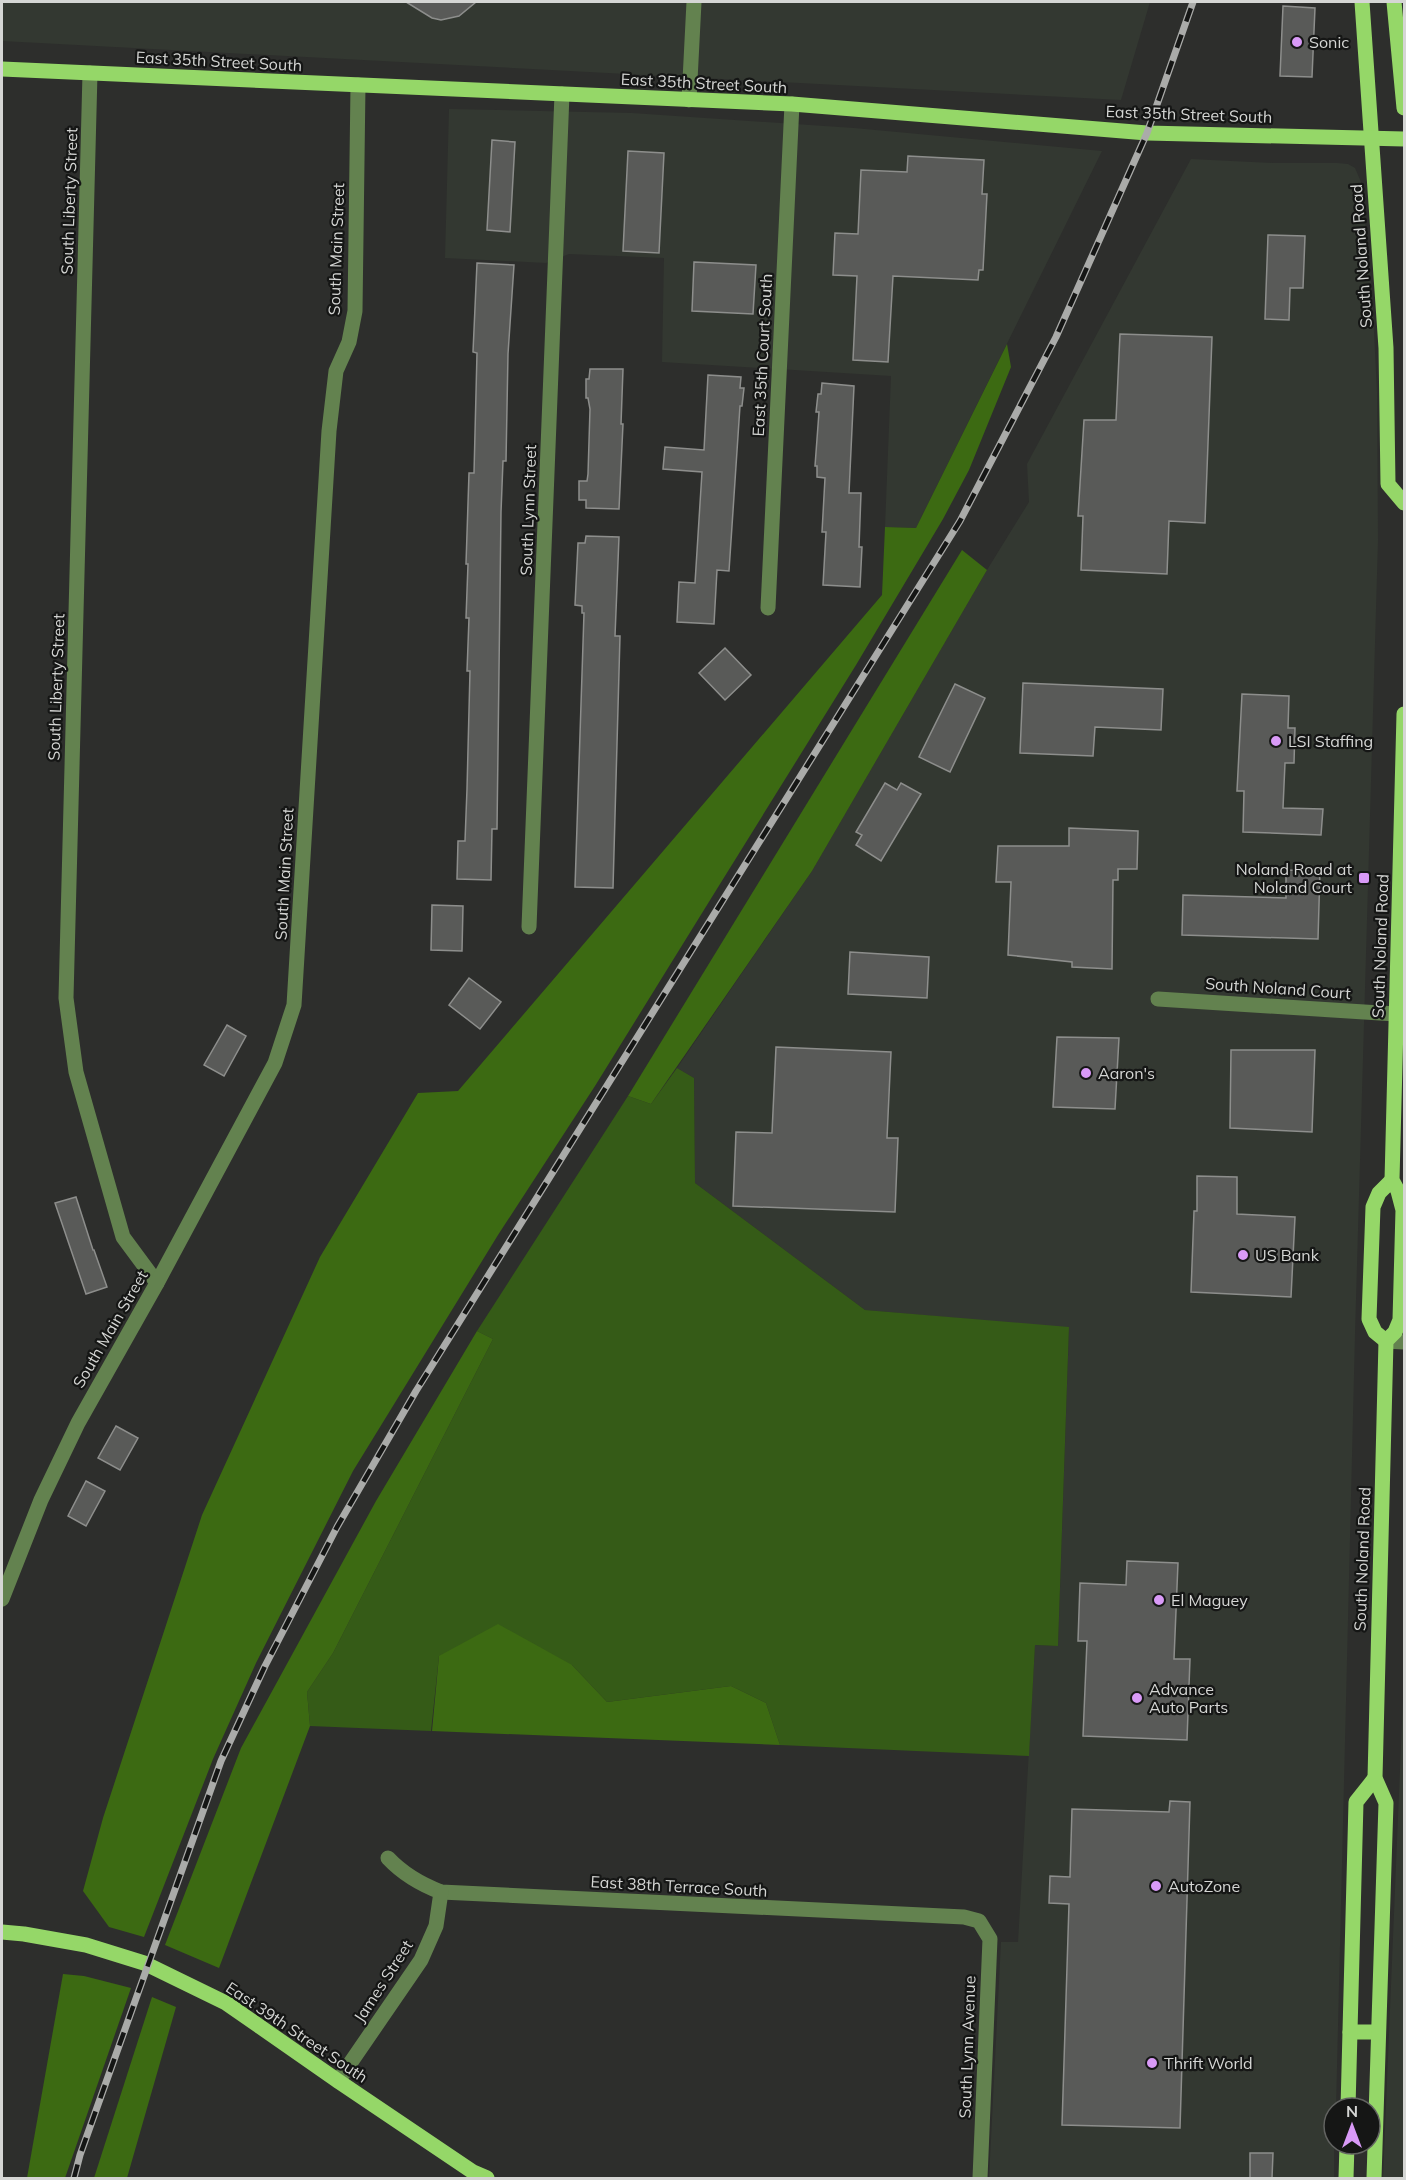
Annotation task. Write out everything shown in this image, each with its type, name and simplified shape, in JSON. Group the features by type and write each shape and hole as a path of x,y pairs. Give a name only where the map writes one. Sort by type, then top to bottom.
{"main road":[{"name":"South Noland Road","path":"1362,2 1386,348 1388,484 1404,503"},
{"path":"1394,2 1404,108"},
{"name":"East 35th Street South","path":"2,69 792,104 1147,133 1404,139"},
{"name":"South Noland Road","path":"1374,2178 1386,1803 1375,1778 1386,1341 1395,1332 1400,1320 1403,1210 1398,1191 1392,1180 1404,714"},
{"path":"1386,1341 1376,1332 1370,1319 1373,1207 1379,1193 1392,1180"},
{"path":"1348,2096 1356,1802 1375,1778"},
{"name":"East 39th Street South","path":"2,1932 86,1945 144,1963 226,2003 476,2176"},
{"path":"1350,2032 1378,2032"},
{"path":"1346,2178 1347,2156"}],"street":[{"path":"689,100 694,2"},
{"name":"South Liberty Street","path":"90,73 66,999 76,1072 123,1237 157,1283"},
{"name":"South Main Street","path":"3,1590 41,1500 78,1423 157,1283 275,1063 294,1005 329,431 336,371 349,342 355,310 358,85"},
{"name":"South Lynn Street","path":"530,927 562,94"},
{"name":"East 35th Court South","path":"768,608 792,104"},
{"name":"South Noland Court","path":"1158,999 1396,1014"},
{"path":"1386,1341 1404,1341"},
{"name":"East 38th Terrace South","path":"388,1857 418,1883 441,1892 964,1917 979,1921"},
{"name":"James Street","path":"338,2081 421,1960 436,1926 441,1892"},
{"name":"South Lynn Avenue","path":"979,1921 990,1939 980,2178"}],"shaded area":[{"path":"2,2 1150,2 1121,100 2,41"},
{"path":"449,109 632,113 854,128 1102,151 916,528 885,527 891,376 662,362 664,258 569,254 546,263 445,258"},
{"path":"1191,159 1337,163 1348,164 1355,168 1361,182 1372,292 1377,392 1378,540 1336,2096 1322,2096 1322,2156 1334,2156 1334,2178 989,2178 1001,1942 1018,1942 1035,1645 1058,1646 1069,1328 865,1310 695,1183 694,1078 677,1068 812,871 1029,502 1027,464"},
{"path":"1404,1673 1404,2178 1383,2178"}],"green space":[{"path":"1007,344 1011,367 969,470 943,519 856,665 595,1086 498,1235 353,1471 256,1663 213,1759 144,1937 109,1927 83,1891 103,1818 202,1515 320,1257 418,1093 458,1091 882,595 885,527 916,528"},
{"path":"962,550 987,570 812,871 651,1104 628,1096"},
{"path":"677,1068 694,1078 695,1183 865,1310 1069,1327 1058,1646 1035,1645 1029,1756 780,1745 766,1703 731,1686 607,1702 572,1665 439,1656 431,1731 310,1726 307,1692 333,1653 493,1339 477,1331 628,1096 651,1104"},
{"path":"477,1331 493,1339 333,1653 307,1692 310,1726 219,1968 165,1945 241,1748 376,1501"},
{"path":"498,1624 572,1665 607,1702 731,1686 766,1703 780,1745 432,1731 439,1656"},
{"path":"63,1974 84,1976 131,1988 65,2178 27,2178"},
{"path":"152,1997 176,2007 127,2178 94,2178"}],"building":[{"path":"406,2 476,2 459,16 441,20 432,18"},
{"name":"Sonic","path":"1283,6 1315,8 1312,77 1280,76"},
{"path":"492,140 515,142 510,232 487,230"},
{"path":"628,151 664,153 659,253 623,251"},
{"path":"908,156 984,160 982,194 987,194 983,270 979,270 978,280 893,276 888,362 853,360 857,276 833,275 835,233 858,234 861,170 907,172"},
{"path":"1268,235 1305,236 1303,288 1290,288 1289,320 1265,319"},
{"path":"694,262 756,265 753,314 692,311"},
{"path":"477,263 514,265 508,354 506,461 503,461 501,512 497,829 492,829 491,880 457,879 458,841 465,841 467,789 470,671 467,671 469,618 466,618 468,564 466,564 469,473 474,473 477,353 473,352"},
{"path":"1120,334 1212,337 1205,523 1169,521 1167,574 1081,570 1083,516 1078,516 1084,420 1116,420"},
{"path":"590,369 623,369 619,509 586,508 586,500 579,500 579,481 587,481 588,474 590,409 588,398 586,398 586,379 589,379"},
{"path":"708,375 741,377 740,388 744,388 742,406 740,406 729,571 717,570 714,624 677,622 679,582 695,583 702,472 663,469 665,447 704,450"},
{"path":"822,383 854,386 849,493 861,493 860,587 823,585 826,532 822,532 825,478 817,477 817,466 815,466 819,412 816,412"},
{"path":"586,536 619,537 615,636 620,636 613,888 575,887 584,613 582,613 582,606 575,605 578,543 585,543"},
{"path":"725,648 751,675 725,700 699,673"},
{"path":"1023,683 1163,689 1161,730 1095,727 1093,756 1020,753"},
{"path":"955,684 985,698 950,772 919,757"},
{"path":"1242,694 1289,696 1288,728 1295,728 1294,763 1285,763 1283,808 1323,809 1321,835 1243,832 1244,791 1237,791"},
{"path":"885,783 897,790 901,783 921,794 881,861 856,845 862,835 856,832"},
{"path":"1069,828 1138,831 1137,869 1118,869 1118,880 1113,880 1112,969 1072,967 1072,962 1008,955 1011,882 996,882 998,846 1069,846"},
{"path":"1286,870 1320,871 1318,939 1182,935 1183,895 1286,898"},
{"path":"432,905 463,906 462,951 431,950"},
{"path":"850,952 929,957 927,998 848,994"},
{"path":"469,978 501,1002 480,1029 449,1005"},
{"path":"227,1025 246,1036 224,1076 204,1065"},
{"name":"Aaron's","path":"1057,1037 1119,1038 1115,1109 1053,1107"},
{"path":"776,1047 891,1052 887,1138 898,1138 895,1212 733,1206 736,1132 772,1133"},
{"path":"1231,1050 1315,1050 1312,1132 1230,1128"},
{"name":"US Bank","path":"1197,1176 1237,1177 1237,1214 1295,1217 1291,1297 1191,1292 1194,1211 1197,1211"},
{"path":"76,1197 107,1287 86,1294 55,1203"},
{"path":"116,1426 138,1438 120,1470 98,1458"},
{"path":"86,1481 105,1491 86,1526 68,1516"},
{"path":"1127,1561 1178,1563 1174,1659 1190,1659 1187,1740 1083,1736 1087,1641 1078,1641 1080,1583 1126,1585"},
{"path":"1170,1801 1190,1802 1180,2128 1062,2125 1069,1904 1049,1903 1050,1876 1070,1877 1072,1809 1169,1812"},
{"path":"1250,2153 1273,2153 1272,2178 1250,2178"}],"railway":[{"path":"74,2178 80,2155 221,1761 265,1666 337,1527 416,1391 960,521 1056,337 1147,133 1193,2"}],"place":[{"name":"Sonic","path":"1297,42"},
{"name":"LSI Staffing","path":"1276,741"},
{"name":"Noland Road at Noland Court","path":"1364,878"},
{"name":"Aaron's","path":"1086,1073"},
{"name":"US Bank","path":"1243,1255"},
{"name":"El Maguey","path":"1159,1600"},
{"name":"Advance Auto Parts","path":"1137,1698"},
{"name":"AutoZone","path":"1156,1886"},
{"name":"Thrift World","path":"1152,2063"}]}
